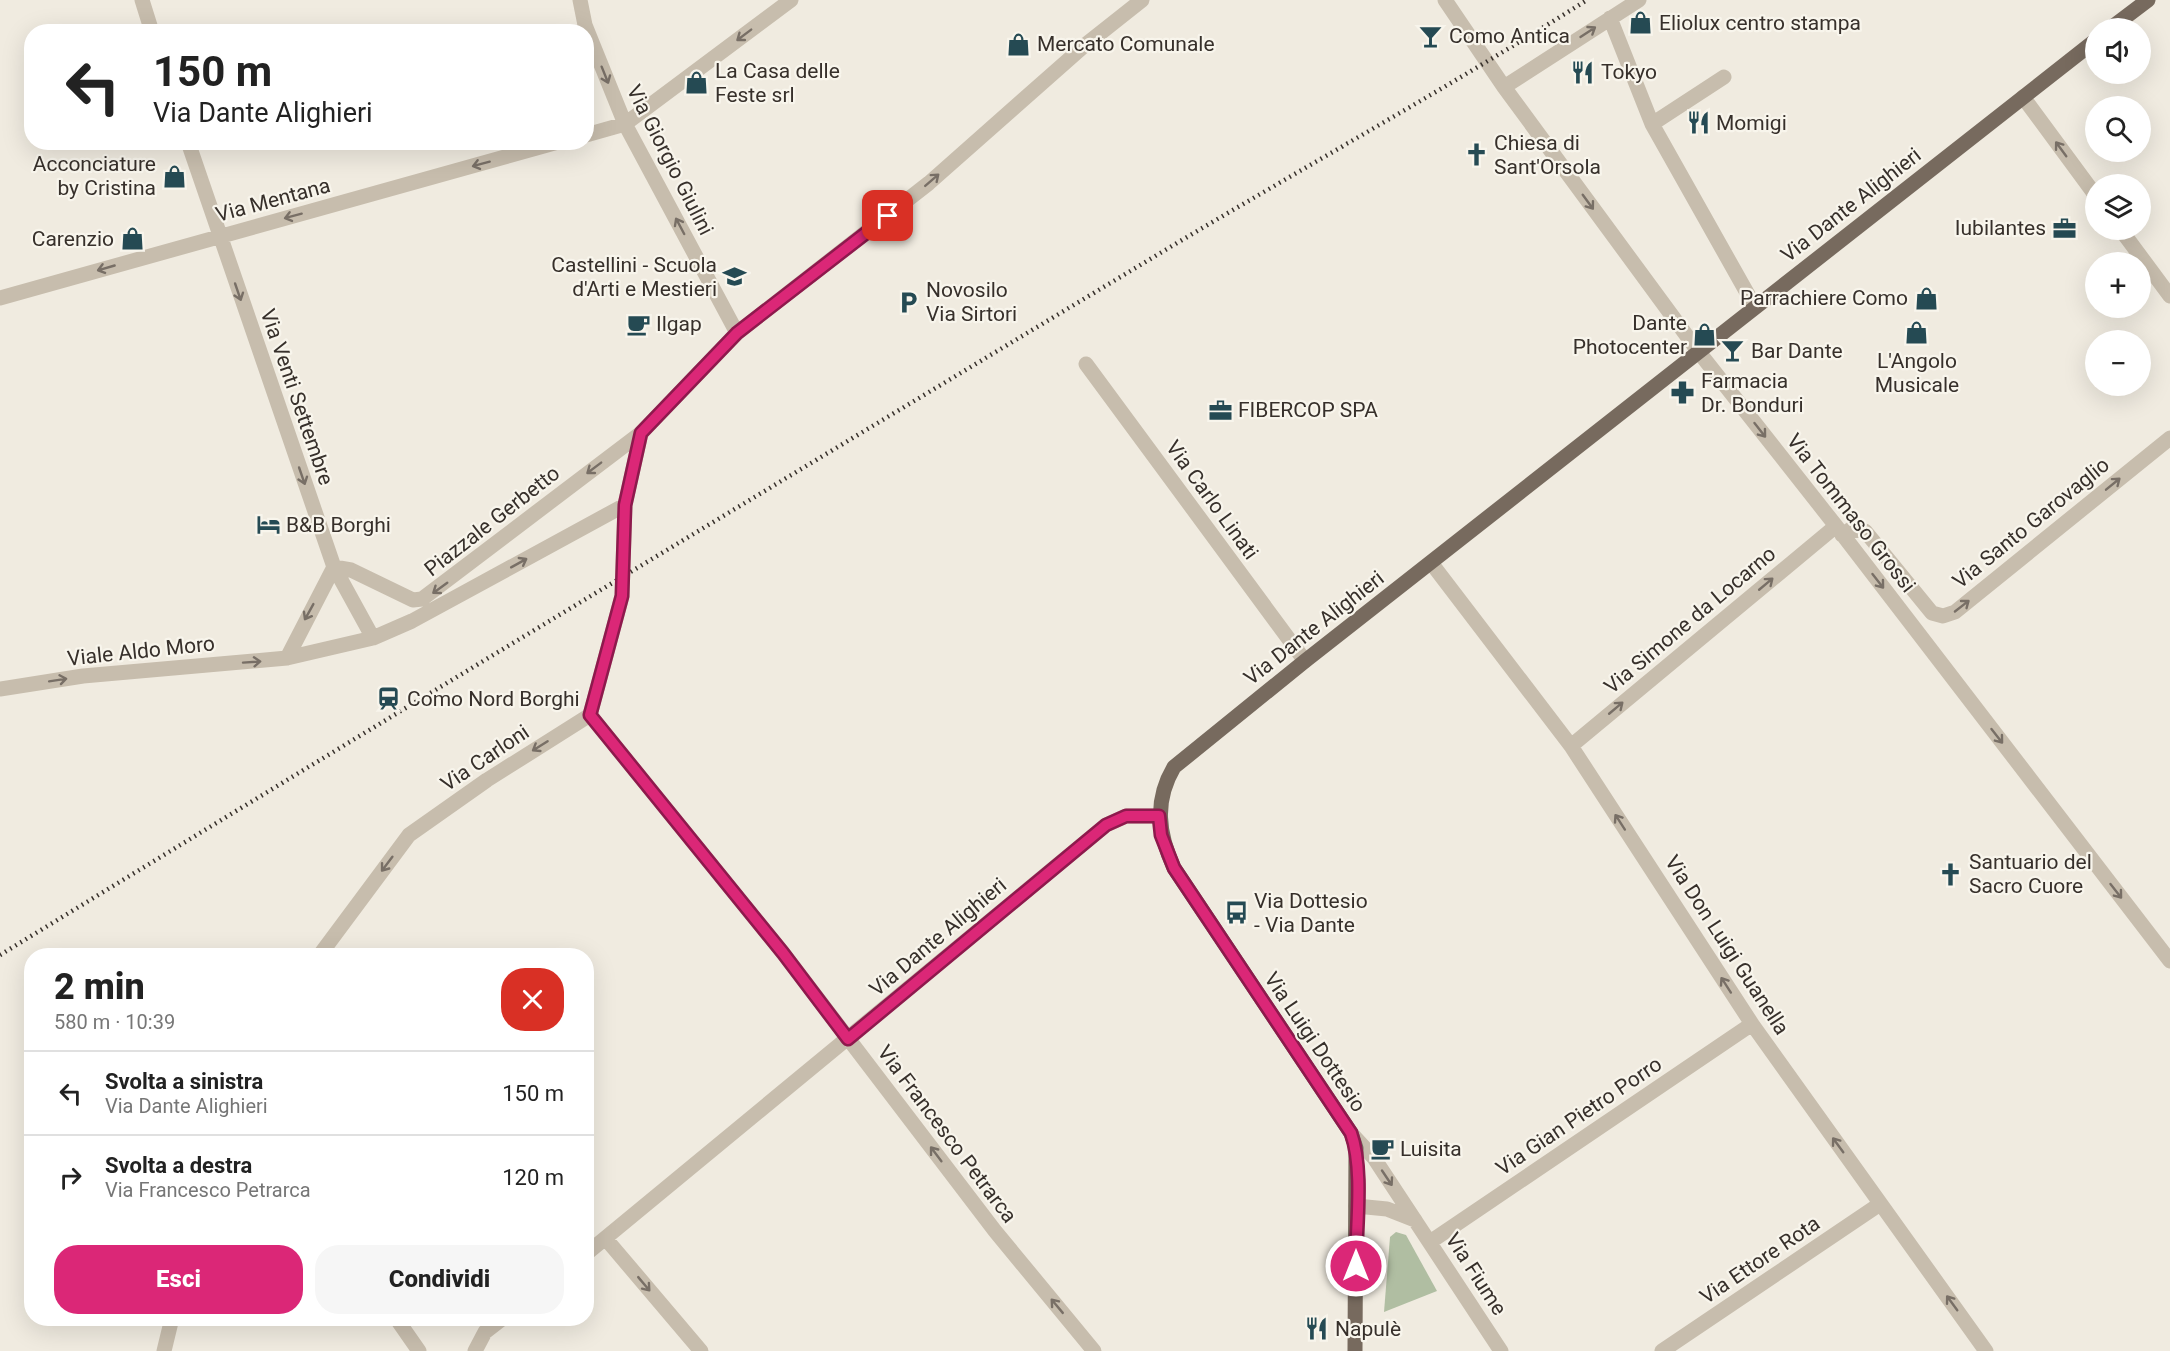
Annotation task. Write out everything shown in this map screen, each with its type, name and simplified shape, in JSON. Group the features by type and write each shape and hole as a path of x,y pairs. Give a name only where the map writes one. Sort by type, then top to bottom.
{"main road":[{"path":"2124,18 2148,0"},
{"name":"Via Dante Alighieri","path":"1159,816 1165,783 1174,767 1698,351 2085,49"},
{"name":"Via Luigi Dottesio","path":"1159,816 1161,835 1174,868 1351,1133 1356,1148 1355,1351"}],"street":[{"path":"142,0 150,24"},
{"name":"Via Giorgio Giulini","path":"580,0 585,24"},
{"path":"594,133 625,124 791,0"},
{"path":"590,715 622,596 625,505 641,433 737,333 929,183 1084,46 1142,0"},
{"name":"Via Tommaso Grossi","path":"1444,0 1504,87 1698,351 2170,962"},
{"path":"1504,87 1639,0"},
{"path":"1610,18 1652,124 1755,307"},
{"name":"Via Giorgio Giulini","path":"594,47 625,124 737,333"},
{"path":"1652,124 1724,77"},
{"path":"2023,97 2085,181"},
{"name":"Via Venti Settembre","path":"191,150 334,567"},
{"name":"Via Mentana","path":"0,298 529,150"},
{"path":"2128,240 2170,296"},
{"name":"Via Carlo Linati","path":"1086,364 1305,661"},
{"name":"Piazzale Gerbetto","path":"334,567 351,570 413,600 422,599 641,433"},
{"name":"Via Santo Garovaglio","path":"1839,531 1851,529 1865,531 1932,613 1943,616 1954,612 2170,438"},
{"name":"Piazzale Gerbetto","path":"287,658 373,638 412,621 625,505"},
{"name":"Via Simone da Locarno","path":"1571,746 1839,531"},
{"name":"Via Don Luigi Guanella","path":"1432,564 1571,746 1752,1024 1986,1351"},
{"path":"334,567 373,638"},
{"path":"287,658 334,567"},
{"name":"Viale Aldo Moro","path":"0,689 83,676 287,658"},
{"name":"Via Carloni","path":"325,948 409,835 487,780 590,715"},
{"name":"Via Francesco Petrarca","path":"590,715 783,953 995,1231 1094,1351"},
{"name":"Via Dante Alighieri","path":"594,1248 1106,825 1126,816 1159,816"},
{"name":"Via Gian Pietro Porro","path":"1430,1242 1752,1024"},
{"name":"Via Fiume","path":"1351,1133 1374,1158 1501,1351"},
{"name":"Via Ettore Rota","path":"1662,1351 1880,1204"},
{"path":"1356,1206 1387,1209 1415,1220"},
{"path":"606,1239 701,1351"},
{"path":"164,1351 170,1326"},
{"path":"402,1326 419,1351"},
{"path":"475,1351 485,1332 493,1326"}],"green space":[{"path":"1396,1232 1406,1235 1437,1291 1384,1312 1390,1237"}],"railway":[{"path":"0,955 1202,228 1478,67 1587,0"}],"place":[{"name":"Eliolux centro stampa","path":"1641,23"},
{"name":"Como Antica","path":"1431,36"},
{"name":"Mercato Comunale","path":"1019,44"},
{"name":"Tokyo","path":"1583,72"},
{"name":"La Casa delle Feste srl","path":"697,83"},
{"name":"Momigi","path":"1698,123"},
{"name":"Chiesa di Sant'Orsola","path":"1476,155"},
{"name":"Acconciature by Cristina","path":"174,176"},
{"name":"Iubilantes","path":"2064,228"},
{"name":"Carenzio","path":"132,239"},
{"name":"Castellini - Scuola d'Arti e Mestieri","path":"735,277"},
{"name":"Parrachiere Como","path":"1926,298"},
{"name":"Novosilo Via Sirtori","path":"908,302"},
{"name":"Ilgap","path":"638,324"},
{"name":"L'Angolo Musicale","path":"1917,333"},
{"name":"Dante Photocenter","path":"1705,335"},
{"name":"Bar Dante","path":"1733,351"},
{"name":"Farmacia Dr. Bonduri","path":"1683,393"},
{"name":"FIBERCOP SPA","path":"1220,410"},
{"name":"B&B Borghi","path":"268,525"},
{"name":"Como Nord Borghi","path":"389,699"},
{"name":"Santuario del Sacro Cuore","path":"1951,874"},
{"name":"Via Dottesio - Via Dante","path":"1236,913"},
{"name":"Luisita","path":"1382,1149"},
{"name":"Napulè","path":"1317,1329"}],"route":[{"path":"888,216 737,333 641,433 625,505 625,562 622,596 590,715 783,953 848,1039 1114,819 1126,816 1159,816 1161,835 1174,868 1351,1133 1356,1148 1357,1165 1356,1266"}]}
